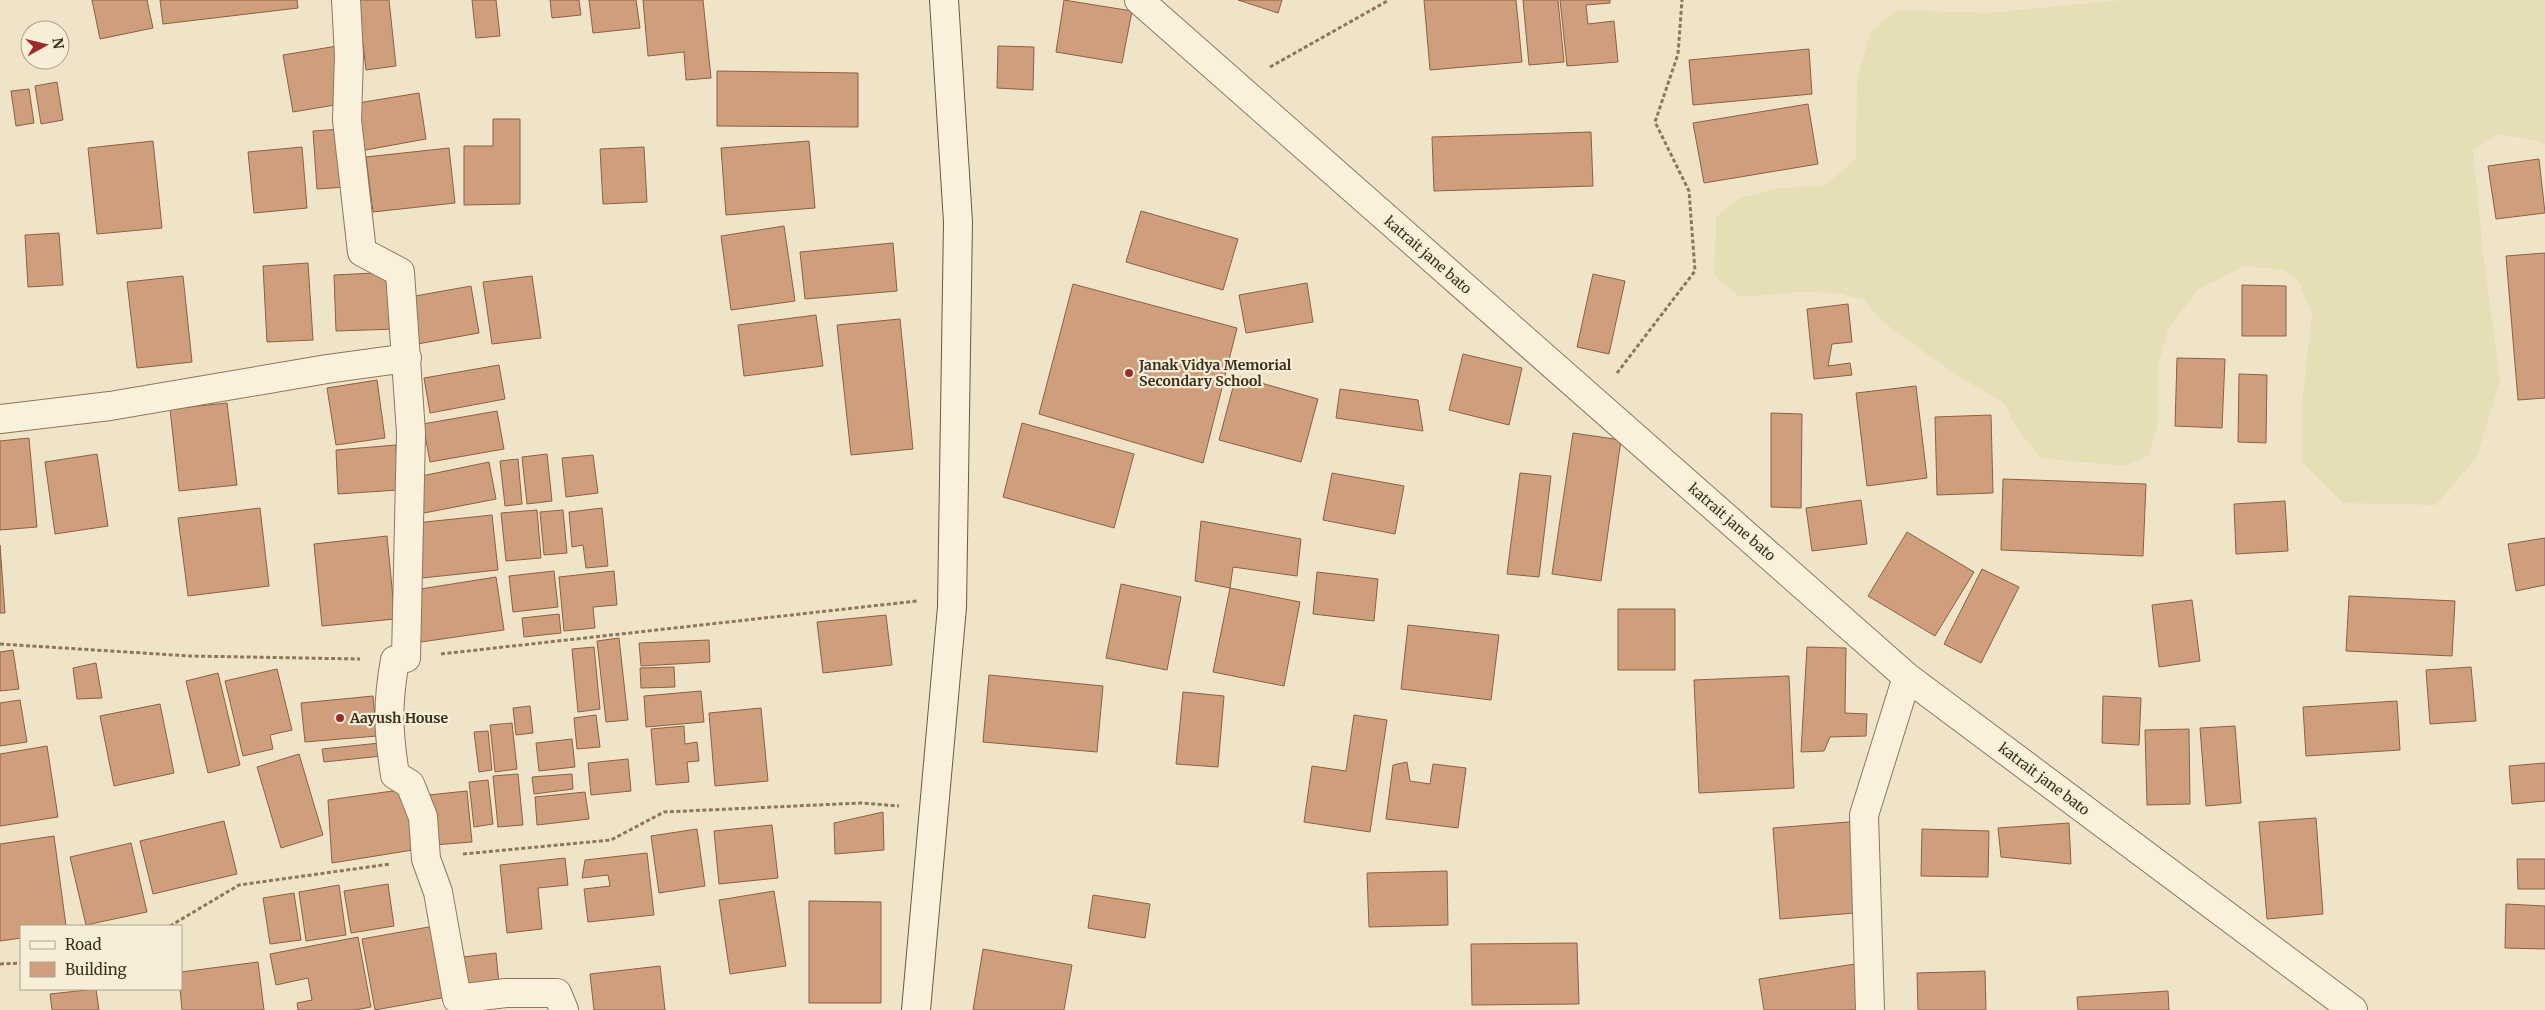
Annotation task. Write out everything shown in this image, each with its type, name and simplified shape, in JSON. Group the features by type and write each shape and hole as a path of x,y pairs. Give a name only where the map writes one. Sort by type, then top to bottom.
{"street":[{"path":"346,0 349,56 347,120 362,252 400,272 407,358 411,433 401,659 388,700 389,740 393,766 395,775 410,784 423,817 426,859 438,892 456,999 506,993 557,993 564,1010"},
{"path":"916,1010 952,597 958,222 944,0"},
{"name":"katrait jane bato","path":"1139,0 1907,677 2353,1010"},
{"path":"0,419 110,406 326,369 407,358"},
{"path":"1870,1010 1864,815 1907,677"}],"path":[{"path":"1236,86 1389,0"},
{"path":"1595,402 1695,271 1689,191 1654,122 1678,54 1682,0"},
{"path":"0,644 190,656 401,659 952,597"},
{"path":"172,925 239,885 426,859 611,840 664,812 861,803 934,808"},
{"path":"0,964 20,963"}],"shaded area":[{"path":"2122,0 2545,0 2545,144 2534,140 2499,134 2473,150 2483,253 2500,380 2477,457 2436,505 2343,503 2302,462 2302,405 2312,314 2299,282 2285,270 2244,266 2198,290 2169,327 2158,365 2157,427 2148,456 2124,466 2040,458 2016,427 2005,404 1957,375 1899,334 1882,321 1864,300 1837,293 1801,292 1740,297 1715,277 1716,217 1740,198 1778,188 1824,186 1856,159 1857,80 1871,31 1898,10 1989,13"}],"building":[{"path":"92,0 147,0 153,28 100,39"},
{"path":"160,0 297,0 298,8 163,24"},
{"path":"358,0 389,0 396,66 366,70"},
{"path":"472,0 496,0 500,36 476,38"},
{"path":"550,0 579,0 581,15 552,18"},
{"path":"589,0 636,0 640,28 593,33"},
{"path":"643,0 703,0 711,78 686,80 684,52 648,56"},
{"path":"1064,0 1132,11 1122,63 1056,52"},
{"path":"1238,0 1282,0 1278,13"},
{"path":"1424,0 1516,0 1522,62 1430,70"},
{"path":"1523,0 1558,0 1564,62 1529,65"},
{"path":"1560,0 1610,0 1610,3 1586,5 1588,24 1614,21 1618,62 1567,66"},
{"path":"337,46 347,103 293,112 283,55"},
{"path":"998,46 1034,47 1033,90 997,88"},
{"path":"1809,49 1812,94 1693,105 1689,60"},
{"path":"717,71 858,73 858,127 717,126"},
{"path":"57,82 63,120 41,124 35,86"},
{"path":"29,89 34,123 16,126 11,91"},
{"path":"419,93 426,139 360,151 352,104"},
{"path":"1808,104 1818,164 1704,183 1693,123"},
{"path":"493,119 520,119 520,204 464,205 464,146 493,146"},
{"path":"342,129 347,187 317,189 313,131"},
{"path":"1591,132 1593,186 1434,191 1432,137"},
{"path":"153,141 162,228 97,234 88,148"},
{"path":"809,141 815,208 726,215 721,148"},
{"path":"302,147 307,208 254,213 248,152"},
{"path":"644,147 647,202 603,204 600,149"},
{"path":"449,148 455,203 373,212 366,157"},
{"path":"2539,159 2545,213 2496,219 2488,166"},
{"path":"1141,211 1238,239 1223,290 1126,262"},
{"path":"784,226 795,301 731,310 721,236"},
{"path":"59,233 63,285 28,287 25,235"},
{"path":"893,243 897,291 805,299 800,252"},
{"path":"2545,253 2545,398 2518,400 2506,256"},
{"path":"308,263 313,340 267,342 263,266"},
{"path":"394,272 396,329 336,331 334,275"},
{"path":"1593,274 1625,281 1609,354 1577,347"},
{"path":"183,276 192,362 137,368 127,282"},
{"path":"532,276 541,338 492,344 483,282"},
{"path":"1307,283 1313,322 1246,333 1239,295"},
{"path":"1073,284 1237,328 1203,463 1039,414"},
{"path":"2242,285 2286,286 2286,336 2242,336"},
{"path":"471,286 479,333 412,345 404,298"},
{"path":"1848,304 1852,342 1832,344 1828,366 1850,363 1852,375 1814,379 1807,309"},
{"path":"816,315 823,366 744,376 738,325"},
{"path":"900,319 913,449 851,455 837,325"},
{"path":"1463,354 1522,368 1509,425 1449,410"},
{"path":"2177,358 2225,359 2222,428 2175,426"},
{"path":"499,365 505,399 430,413 424,378"},
{"path":"2239,374 2267,375 2266,443 2238,442"},
{"path":"1236,376 1318,399 1301,462 1219,440"},
{"path":"377,380 385,438 336,445 327,388"},
{"path":"1916,386 1927,478 1867,486 1856,393"},
{"path":"1340,389 1418,400 1423,431 1336,418"},
{"path":"227,403 237,485 179,491 170,409"},
{"path":"497,411 504,449 430,462 423,424"},
{"path":"1771,413 1802,414 1801,508 1771,507"},
{"path":"1991,415 1993,493 1937,495 1935,417"},
{"path":"1022,423 1134,454 1114,528 1003,497"},
{"path":"1573,433 1621,440 1601,581 1552,574"},
{"path":"29,438 37,527 0,530 0,441"},
{"path":"396,445 398,490 338,494 336,450"},
{"path":"97,454 108,526 55,534 45,462"},
{"path":"547,454 552,501 527,504 522,457"},
{"path":"593,455 598,493 566,497 562,458"},
{"path":"518,459 522,504 505,506 500,461"},
{"path":"489,462 496,499 419,514 412,478"},
{"path":"1332,473 1404,486 1395,534 1323,520"},
{"path":"1520,473 1551,476 1539,577 1507,574"},
{"path":"2003,479 2146,484 2143,556 2001,550"},
{"path":"1861,500 1867,544 1812,551 1806,508"},
{"path":"2285,501 2288,551 2236,554 2234,504"},
{"path":"260,508 269,586 188,596 178,518"},
{"path":"602,508 608,566 586,568 583,545 572,547 569,512"},
{"path":"537,510 541,558 506,561 501,513"},
{"path":"563,510 567,553 544,555 540,512"},
{"path":"492,515 498,570 422,578 416,523"},
{"path":"1201,521 1301,539 1297,576 1233,567 1230,588 1195,581"},
{"path":"1907,532 1974,572 1935,636 1868,596"},
{"path":"387,536 395,619 322,626 314,544"},
{"path":"2545,538 2545,585 2516,591 2508,544"},
{"path":"0,545 5,613 0,613"},
{"path":"1982,569 2019,587 1981,663 1944,644"},
{"path":"554,571 558,607 513,612 509,576"},
{"path":"614,571 617,605 593,607 595,628 564,631 559,577"},
{"path":"1317,572 1378,579 1374,621 1313,614"},
{"path":"496,577 504,630 421,642 414,590"},
{"path":"1121,584 1181,597 1167,670 1106,658"},
{"path":"1230,588 1300,602 1284,686 1213,672"},
{"path":"2349,596 2455,601 2452,656 2346,651"},
{"path":"2192,600 2200,661 2159,667 2152,605"},
{"path":"1618,609 1675,609 1675,670 1618,670"},
{"path":"559,614 561,633 524,637 522,618"},
{"path":"886,615 892,665 823,673 817,622"},
{"path":"1408,625 1499,635 1491,700 1401,689"},
{"path":"619,638 628,720 606,722 597,641"},
{"path":"709,640 710,662 641,666 639,643"},
{"path":"594,647 600,709 578,712 572,649"},
{"path":"1807,647 1846,648 1845,713 1867,714 1866,736 1830,737 1824,751 1801,752"},
{"path":"13,650 19,689 0,691 0,652"},
{"path":"96,663 102,698 77,699 73,668"},
{"path":"674,667 675,687 641,688 640,668"},
{"path":"2471,667 2476,721 2430,724 2426,670"},
{"path":"277,669 292,730 270,735 273,749 243,756 225,681"},
{"path":"218,673 240,765 208,773 186,681"},
{"path":"989,675 1103,686 1097,752 983,742"},
{"path":"1789,676 1794,788 1699,793 1694,680"},
{"path":"701,691 704,722 646,727 644,696"},
{"path":"1183,692 1224,696 1218,767 1176,764"},
{"path":"373,696 377,736 305,742 301,703"},
{"path":"2103,696 2141,698 2139,745 2102,743"},
{"path":"20,700 27,742 0,746 0,703"},
{"path":"2397,701 2400,750 2306,756 2303,707"},
{"path":"160,704 174,773 114,786 100,716"},
{"path":"530,706 533,733 516,735 513,708"},
{"path":"761,708 768,781 715,786 709,713"},
{"path":"596,715 600,747 577,749 574,718"},
{"path":"1354,715 1387,720 1370,832 1304,822 1312,766 1346,771"},
{"path":"512,723 517,769 495,772 490,725"},
{"path":"684,726 685,744 697,742 699,761 687,762 689,782 656,785 651,729"},
{"path":"2235,726 2241,803 2206,806 2200,728"},
{"path":"2189,729 2190,804 2147,805 2145,730"},
{"path":"488,731 492,770 479,772 474,732"},
{"path":"572,739 575,767 539,771 536,743"},
{"path":"380,743 382,756 324,762 322,749"},
{"path":"47,746 58,817 0,826 0,754"},
{"path":"299,754 323,835 281,848 257,767"},
{"path":"628,759 631,791 591,795 588,763"},
{"path":"1407,762 1410,781 1430,784 1433,764 1466,768 1458,828 1386,819 1393,765"},
{"path":"2545,763 2545,801 2512,804 2509,766"},
{"path":"518,774 523,825 498,827 493,776"},
{"path":"572,774 573,789 534,794 532,777"},
{"path":"488,780 493,824 474,827 469,782"},
{"path":"407,789 419,849 332,863 328,800"},
{"path":"467,791 472,842 434,845 428,795"},
{"path":"585,792 589,819 537,825 535,797"},
{"path":"883,812 884,850 835,854 834,823"},
{"path":"2316,818 2323,914 2267,919 2259,822"},
{"path":"224,821 237,874 153,894 140,841"},
{"path":"1861,821 1868,912 1780,919 1773,828"},
{"path":"2069,823 2071,864 2001,857 1998,828"},
{"path":"772,825 778,878 719,884 714,831"},
{"path":"697,829 705,886 659,893 651,836"},
{"path":"1922,829 1989,831 1988,877 1921,876"},
{"path":"54,836 66,925 20,925 20,938 0,941 0,844"},
{"path":"131,843 147,912 86,925 70,857"},
{"path":"647,853 654,915 588,922 584,889 610,886 608,875 582,878 585,860"},
{"path":"565,858 568,885 538,888 542,929 507,933 500,865"},
{"path":"2517,859 2545,859 2545,889 2518,889"},
{"path":"1447,871 1448,925 1369,927 1367,873"},
{"path":"388,884 394,926 351,933 344,891"},
{"path":"339,885 346,935 306,941 299,892"},
{"path":"774,891 786,966 730,974 719,900"},
{"path":"294,893 301,940 270,944 263,898"},
{"path":"1093,895 1150,904 1145,938 1088,928"},
{"path":"809,901 881,902 881,1003 809,1003"},
{"path":"2506,904 2545,906 2545,949 2505,948"},
{"path":"434,926 447,997 375,1010 362,939"},
{"path":"358,937 371,1007 355,1010 298,1010 297,1003 312,1000 308,978 276,985 270,954"},
{"path":"1577,943 1579,1004 1472,1005 1471,944"},
{"path":"983,949 1072,965 1064,1010 973,1010"},
{"path":"496,953 499,984 459,989 455,958"},
{"path":"1874,961 1882,1010 1764,1010 1759,979"},
{"path":"258,962 264,1010 182,1010 180,990 182,990 182,972"},
{"path":"660,966 665,1010 594,1010 590,974"},
{"path":"1985,971 1986,1010 1918,1010 1917,973"},
{"path":"96,990 99,1010 52,1010 50,994"},
{"path":"2168,991 2169,1010 2078,1010 2077,997"}],"place":[{"name":"Janak Vidya Memorial Secondary School","path":"1129,373"},
{"name":"Aayush House","path":"340,718"}]}
